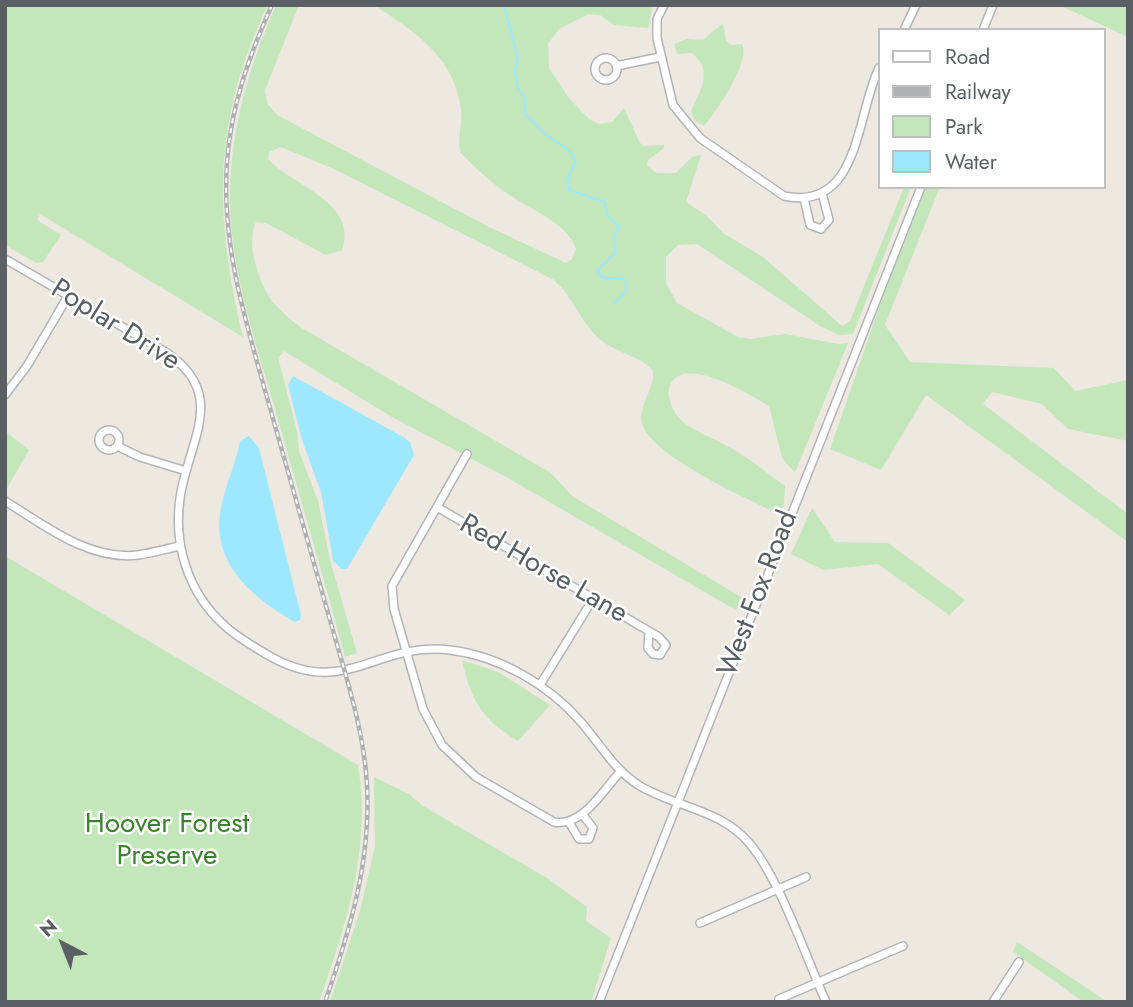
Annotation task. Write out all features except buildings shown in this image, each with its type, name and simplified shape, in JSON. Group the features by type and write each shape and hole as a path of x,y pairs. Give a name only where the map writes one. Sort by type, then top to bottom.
{"street":[{"path":"664,5 657,19 660,57 673,104 701,138 781,194 804,198 822,193 839,181 848,167 878,70"},
{"path":"905,28 916,5"},
{"path":"984,28 993,5"},
{"path":"616,66 660,57"},
{"name":"West Fox Road","path":"599,1002 919,189"},
{"path":"804,198 810,225 821,229 829,220 822,193"},
{"name":"Poplar Drive","path":"5,259 164,351 188,371 200,393 202,413 186,471 178,516 180,546 190,578 215,616 234,634 289,667 307,673 331,673 407,653 439,649 469,652 500,664 540,685 570,710 621,771 641,786 731,825 750,844 777,891 826,1002"},
{"path":"5,395 27,366 68,296"},
{"path":"117,446 140,457 186,471"},
{"path":"467,454 392,586 394,609 423,709 449,754 476,777 549,820 569,822 582,814 621,771"},
{"path":"5,501 78,544 102,553 136,555 180,546"},
{"name":"Red Horse Lane","path":"437,507 649,632"},
{"path":"540,685 593,599"},
{"path":"569,822 579,839 589,839 593,828 582,814"},
{"path":"700,923 806,877"},
{"path":"779,999 903,946"},
{"path":"993,1002 1019,962"}],"green space":[{"path":"5,5 268,5 236,88 224,168 223,209 227,250 243,337 40,214 37,220 61,235 43,262 36,263 5,245"},
{"path":"276,5 299,5 265,90 267,103 277,115 487,226 566,263 572,259 576,249 565,231 483,175 461,153 461,110 451,75 442,61 418,36 374,5 653,5 648,28 614,25 600,15 589,14 559,29 548,44 549,68 568,97 589,119 599,124 612,122 624,108 640,143 644,146 664,145 664,148 648,160 647,166 657,173 676,173 692,157 701,155 686,202 707,216 723,233 763,257 842,326 850,321 903,189 910,189 853,334 839,335 820,326 697,244 678,245 666,257 666,283 677,303 738,337 750,339 785,334 838,344 848,343 795,473 782,458 769,406 732,386 700,374 686,374 675,378 669,389 673,409 685,423 742,455 785,486 784,504 779,514 702,475 662,449 649,436 641,416 652,384 653,371 597,337 554,280 334,169 281,147 269,152 268,159 279,169 333,208 341,220 345,234 342,250 326,255 266,223 256,222 252,240 258,273 267,293 282,312 300,327 551,473 572,496 741,597 745,603 743,608 738,610 727,605 508,478 392,417 284,351 278,358 297,431 299,451 318,501 330,560 357,653 345,657 250,323 233,243 230,189 234,141 258,50"},
{"path":"1059,5 1128,5 1128,37"},
{"path":"723,23 726,41 731,45 742,44 742,62 731,86 704,126 694,120 691,112 703,82 703,67 692,53 677,54 674,44 687,39 703,40"},
{"path":"920,189 939,189 885,325 910,362 1054,368 1075,391 1128,380 1128,441 1068,429 1042,404 992,392 983,404 1128,514 1128,542 926,395 881,470 830,449"},
{"path":"5,431 29,450 6,490 5,489"},
{"path":"812,508 835,542 888,543 965,600 949,615 878,564 823,570 791,554"},
{"name":"Hoover Forest Preserve","path":"5,556 358,765 362,826 359,856 347,915 319,1002 5,1002"},
{"path":"462,660 498,672 550,705 518,741 486,716 469,686"},
{"path":"374,777 409,794 423,806 547,878 587,907 586,921 611,938 591,1002 330,1002 360,911 375,846"},
{"path":"1017,942 1108,1002 1084,1002 1013,952"}],"water":[{"path":"293,376 405,438 410,442 414,455 347,569 341,569 333,560 321,492 302,440 288,385"},
{"path":"249,436 259,448 301,615 300,620 295,622 265,603 240,579 223,550 220,533 222,505 240,441"}],"waterway":[{"path":"504,5 518,59 515,71 518,89 524,97 525,114 545,134 571,152 575,162 567,181 569,190 605,202 607,216 619,226 614,237 616,252 597,271 603,278 620,278 626,282 626,291 615,303"}],"railway":[{"path":"272,5 249,62 232,121 226,193 232,253 244,313 348,681 365,764 367,813 362,869 343,949 325,1002"}]}
